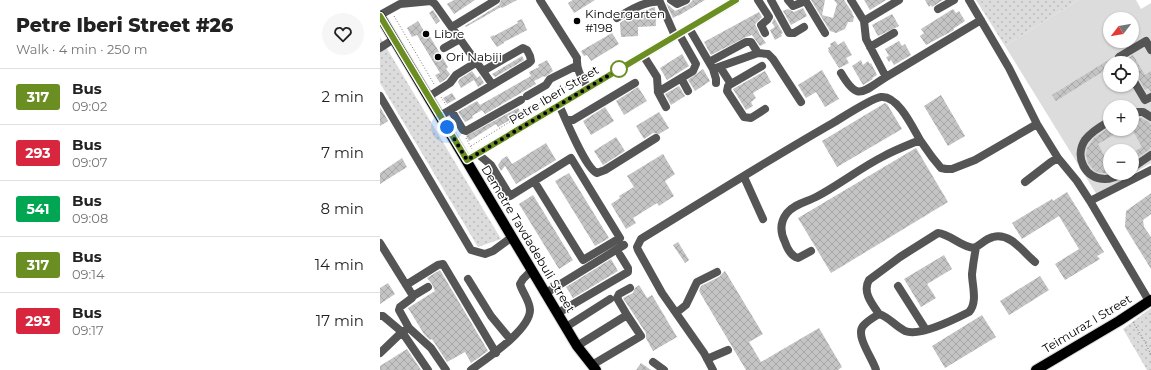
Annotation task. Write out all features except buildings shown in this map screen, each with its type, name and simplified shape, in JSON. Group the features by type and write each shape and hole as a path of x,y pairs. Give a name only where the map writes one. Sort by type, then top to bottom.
{"main road":[{"name":"Demetre Tavdadebuli Street","path":"380,16 440,116 473,156 512,237 577,346 594,368"},
{"name":"Teimuraz I Street","path":"1036,370 1129,315 1150,300"}],"street":[{"path":"452,27 496,0"},
{"path":"540,0 577,58 576,66 588,88"},
{"path":"617,18 646,1 656,0 660,2 677,35 696,64 693,71 658,92"},
{"path":"672,0 677,4 686,0"},
{"name":"Petre Iberi Street","path":"473,156 736,0"},
{"path":"758,0 768,17 767,20 760,25 765,33"},
{"path":"772,0 789,33 794,33 804,27"},
{"path":"788,0 792,6 804,1 825,33"},
{"path":"851,0 864,21 866,39 886,77"},
{"path":"864,21 899,0"},
{"path":"938,10 954,0"},
{"path":"969,0 1009,68 1028,107 1058,158 1077,181 1090,201 1150,300"},
{"path":"380,16 402,2 431,1 435,4 452,27 492,84"},
{"path":"841,73 848,86 856,92 861,92 981,20"},
{"path":"689,28 714,66 731,84"},
{"path":"870,47 894,33"},
{"path":"444,48 460,38"},
{"path":"380,48 394,39"},
{"path":"1121,56 1146,41 1151,50"},
{"path":"714,66 746,42 751,42 758,53"},
{"path":"440,116 529,63 531,61 530,56 524,48 483,71"},
{"path":"714,66 758,53 768,54 773,59 801,102"},
{"path":"643,55 656,78 658,92 666,107"},
{"path":"428,97 450,83 456,75 477,62"},
{"path":"450,110 463,130 466,131 546,85 550,78 576,66"},
{"path":"714,66 716,84"},
{"path":"762,66 728,86 727,91 744,117 751,118 765,109"},
{"path":"681,78 688,91"},
{"path":"566,120 573,120 635,83"},
{"path":"1139,90 1145,100 1151,97"},
{"path":"380,96 471,250 485,254 493,251 512,237"},
{"path":"713,370 662,293 638,250 637,246 641,239 821,130 881,97 888,98 898,105 932,157 941,168 946,169 952,169 976,160 1038,124"},
{"path":"559,105 581,153 593,171 597,173 605,170 656,138"},
{"path":"1139,112 1143,112 1151,117"},
{"path":"1103,126 1092,132 1085,141 1081,150 1081,162 1086,170 1092,175 1103,179"},
{"path":"811,251 798,258 793,255 784,241 781,227 783,220 790,210 816,197 883,156 920,140"},
{"path":"1139,163 1151,155"},
{"path":"473,156 491,165 510,196 534,181 571,158 620,238 583,260 534,181"},
{"path":"1025,182 1058,158"},
{"path":"1090,201 1151,170"},
{"path":"744,177 763,219"},
{"path":"976,248 970,248 943,233 938,233 900,257 869,280 866,284 866,290 869,298 879,314 884,315 905,331 915,333 958,317 969,312 973,308 973,268 976,248 983,241 994,236 1009,238 1035,262"},
{"path":"380,243 413,296"},
{"path":"546,293 624,245"},
{"path":"558,313 628,272 628,268 620,255"},
{"path":"406,285 438,265 443,264 496,353"},
{"path":"471,370 496,353 525,322 529,315 530,308 520,284 523,278 532,270"},
{"path":"676,313 686,305 697,282 717,272"},
{"path":"468,279 491,316 510,339"},
{"path":"898,286 926,330"},
{"path":"428,287 413,296 400,307 399,310 406,330 428,370"},
{"path":"594,368 641,336 617,298 619,294 630,288"},
{"path":"566,327 610,299"},
{"path":"876,370 862,339 861,332 863,326 879,314"},
{"path":"577,346 627,315"},
{"path":"380,316 383,316 406,330 431,348 446,370"},
{"path":"380,352 406,330"},
{"path":"707,359 728,350"},
{"path":"653,362 664,370"}],"path":[{"path":"390,10 450,110"},
{"path":"470,146 581,77"},
{"path":"463,134 470,146 473,156"},
{"path":"1129,315 1151,355"}],"shaded area":[{"path":"976,0 1078,0 1005,46"},
{"path":"1078,0 1136,0 1141,9 1151,3 1151,163 1139,170 1139,144 1103,144 1103,180 1122,180 1097,195 1005,46"},
{"path":"380,37 501,239 478,247 380,83"},
{"path":"1151,308 1151,370 1147,370 1123,329"}],"bus line":[{"name":"317","path":"380,16 467,160 736,0"}],"place":[{"name":"Kindergarten #198","path":"577,21"},
{"name":"Libre","path":"426,34"},
{"name":"Ori Nabiji","path":"438,57"}],"route":[{"path":"447,127 467,160 621,68 619,69"}]}
